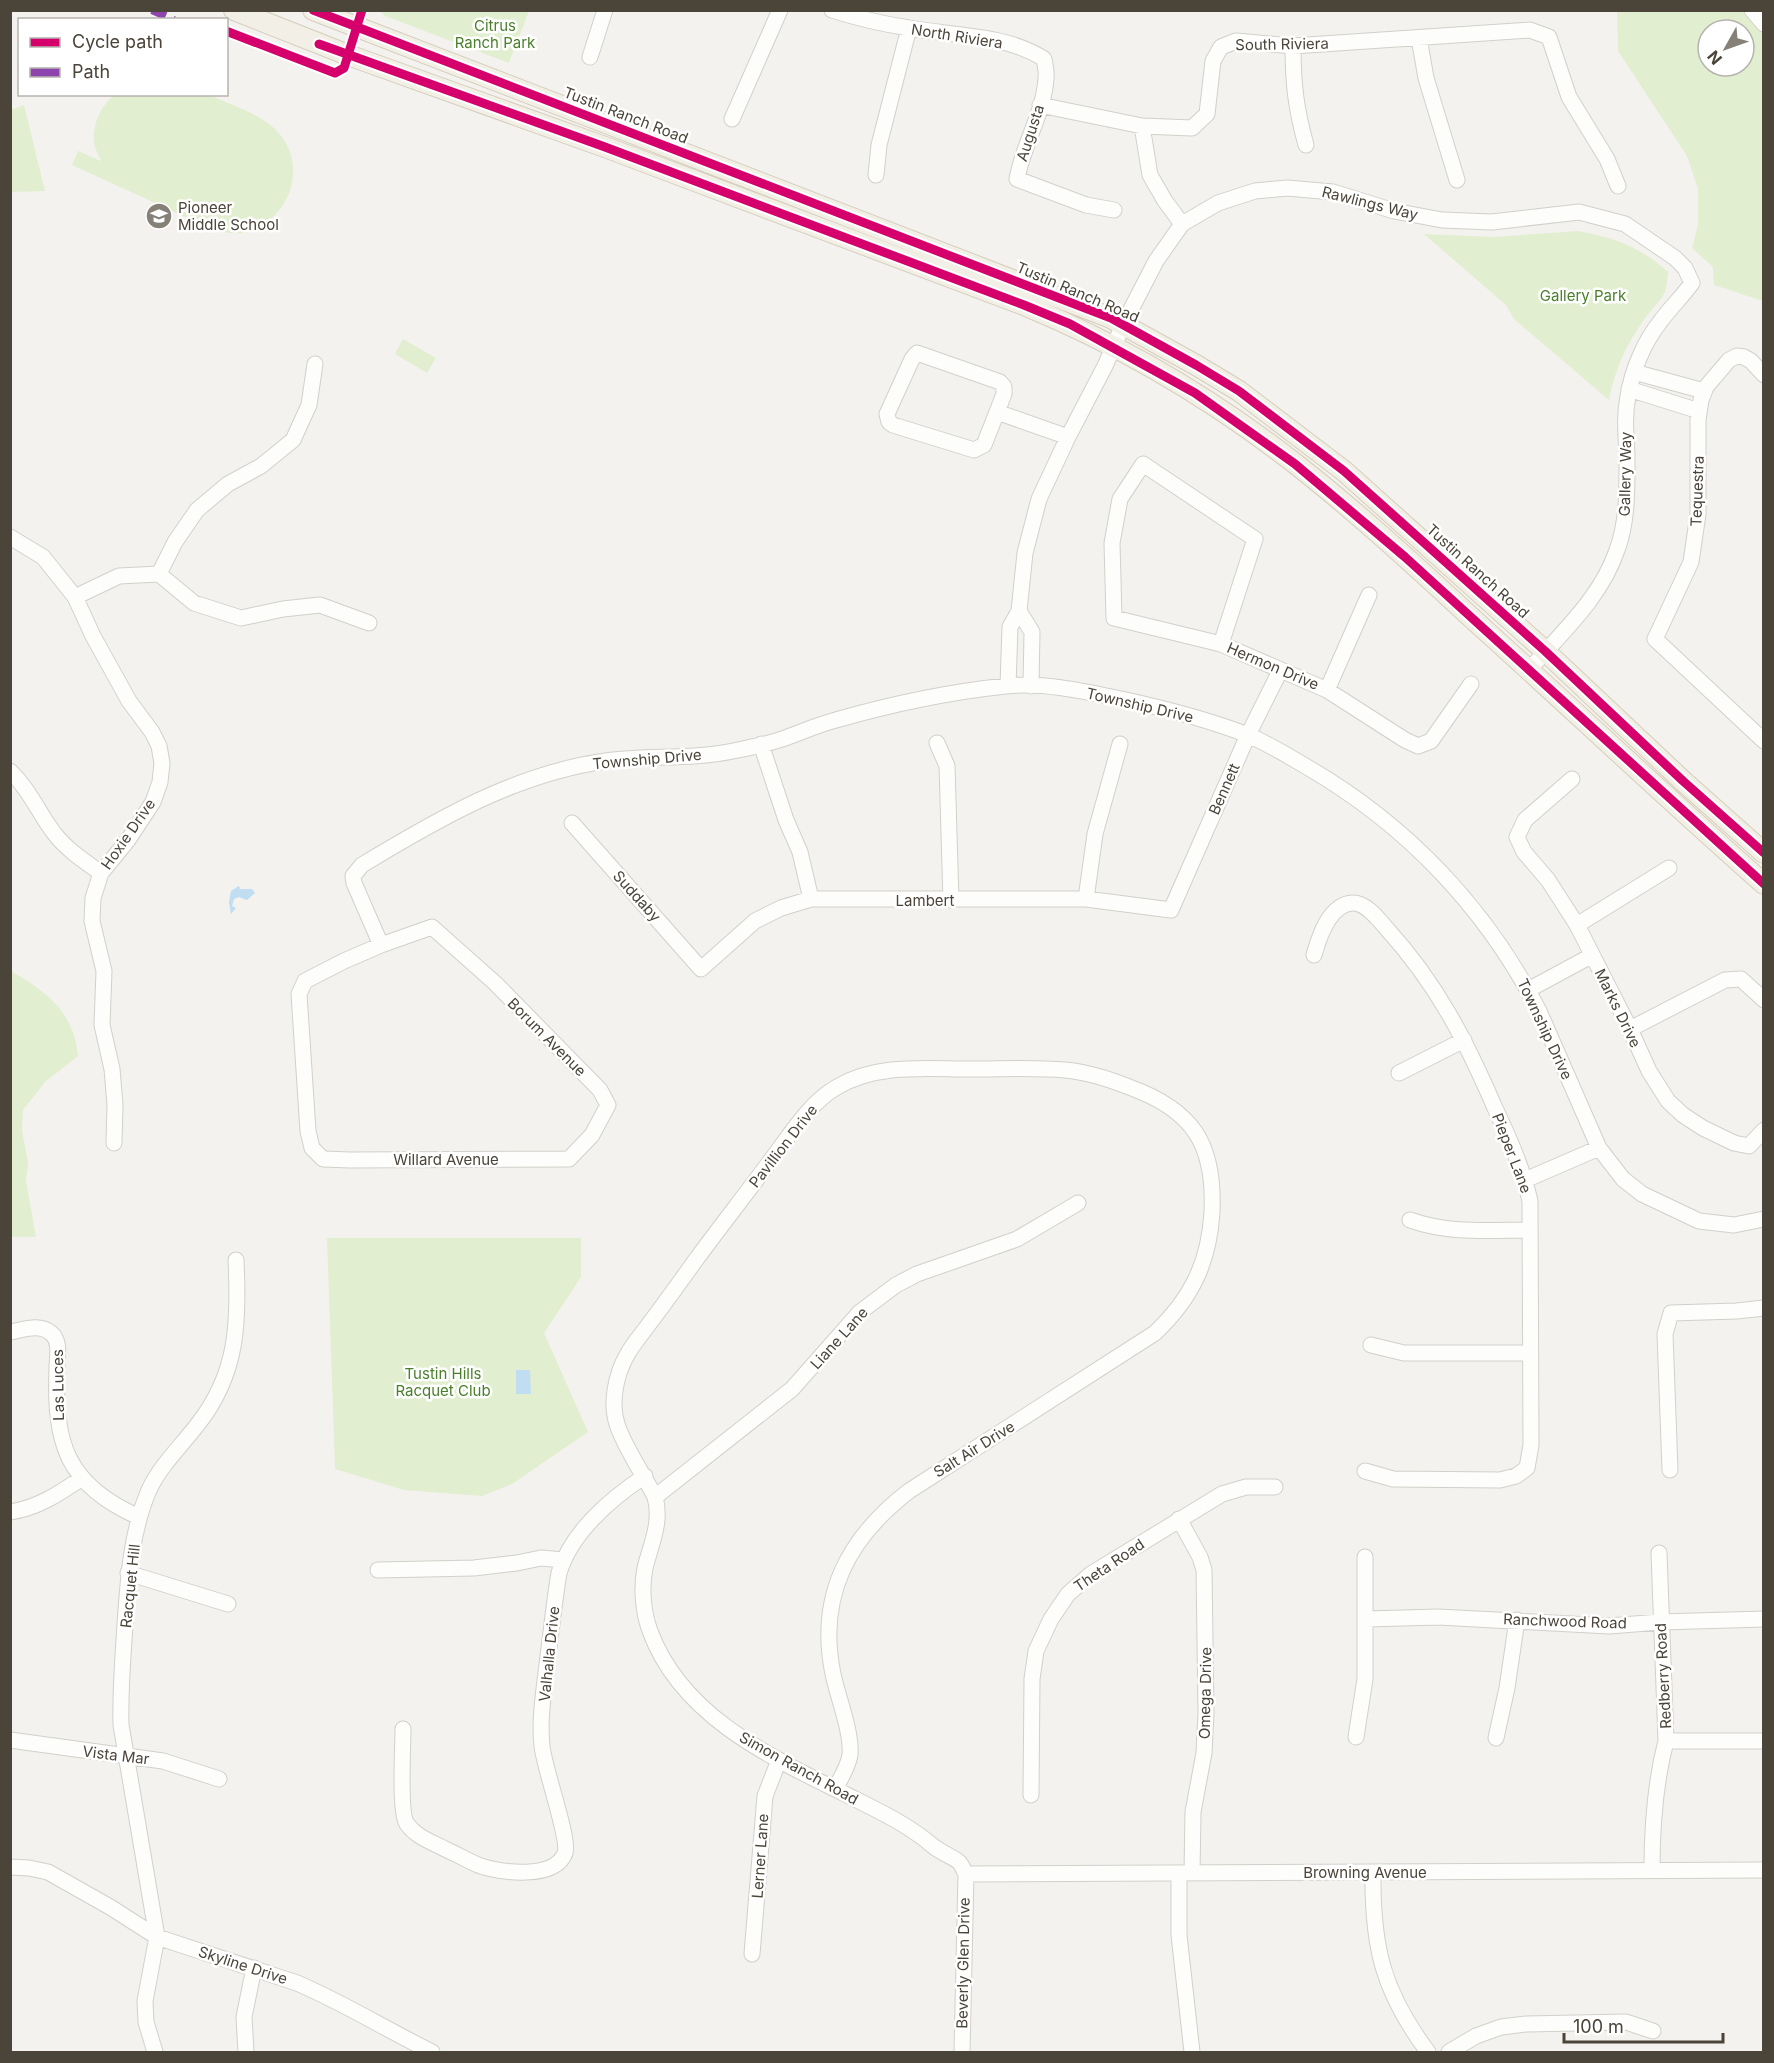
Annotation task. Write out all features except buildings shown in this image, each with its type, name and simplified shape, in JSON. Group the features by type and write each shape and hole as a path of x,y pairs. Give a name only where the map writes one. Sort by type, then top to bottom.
{"main road":[{"path":"234,10 1024,305 1070,324 1113,346 1195,393 1296,464 1406,557 1764,884"},
{"path":"320,44 326,12"},
{"name":"Tustin Ranch Road","path":"326,12 1123,325 1196,365 1239,391 1344,471 1545,651 1683,781 1764,853"}],"street":[{"path":"590,57 605,10"},
{"path":"732,119 780,10"},
{"name":"North Riviera","path":"832,10 909,28 1005,43 1030,50 1044,59"},
{"path":"1752,10 1764,24"},
{"path":"876,175 879,145 909,28"},
{"name":"South Riviera","path":"1040,105 1142,126 1192,128 1207,114 1213,61 1221,47 1236,41 1293,46 1530,30 1549,37 1569,97 1607,159 1618,186"},
{"path":"1419,38 1426,78 1457,180"},
{"path":"1293,46 1293,84 1306,145"},
{"name":"Augusta","path":"1044,59 1046,77 1040,105 1020,162 1017,178 1086,205 1114,210"},
{"path":"1142,126 1150,176 1182,224"},
{"name":"Rawlings Way","path":"1008,686 1010,627 1019,610 1025,553 1039,499 1156,261 1182,224 1218,203 1255,191 1287,188 1333,192 1394,211 1442,220 1492,222 1579,212 1625,225 1675,258 1685,268"},
{"name":"Gallery Way","path":"1529,670 1590,601 1605,578 1617,551 1624,527 1627,473 1625,415 1629,389 1638,359 1659,323 1692,283 1685,268"},
{"path":"917,353 1000,382 1004,387 1004,394 997,412 984,446 975,450 893,425 889,422 887,414 912,359 917,353"},
{"name":"Tequestra","path":"1764,375 1751,361 1737,356 1729,360 1716,373 1704,391 1699,411 1698,514 1691,562 1655,639 1764,741"},
{"path":"159,574 175,542 197,510 228,484 261,466 292,440 309,405 315,364"},
{"path":"1634,372 1704,391"},
{"path":"1629,389 1699,411"},
{"path":"997,412 1068,437"},
{"name":"Hermon Drive","path":"1221,644 1255,539 1143,464 1120,499 1112,543 1114,618 1221,644 1327,690 1418,746 1431,741 1471,684"},
{"name":"Hoxie Drive","path":"10,537 43,557 75,597 93,636 129,701 152,732 159,746 162,763 160,782 153,802 128,840 101,873 93,898 92,921 104,971 102,1025 112,1069 115,1105 114,1143"},
{"path":"75,597 120,576 159,574 194,603 241,618 283,609 320,605 369,623"},
{"path":"1327,690 1369,595"},
{"path":"1019,610 1032,632 1031,686"},
{"name":"Bennett","path":"1171,910 1248,735 1280,670"},
{"name":"Township Drive","path":"381,945 354,883 353,876 362,866 474,802 536,776 609,760 724,753 776,741 831,721 912,699 1008,686 1085,692 1169,709 1248,735 1325,777 1376,812 1412,842 1464,896 1492,933 1528,990 1599,1148 1623,1179 1642,1194 1699,1221 1734,1225 1764,1219"},
{"path":"937,743 947,766 951,900"},
{"path":"761,744 786,820 800,852 811,899"},
{"path":"1086,899 1095,834 1120,744"},
{"path":"10,771 31,794 55,834 81,859 101,873"},
{"name":"Marks Drive","path":"1572,779 1526,820 1517,837 1524,852 1548,880 1577,925 1649,1071 1668,1101 1703,1128 1734,1143 1749,1146 1764,1130"},
{"name":"Suddaby","path":"572,823 701,969"},
{"path":"1577,925 1669,868"},
{"name":"Lambert","path":"701,969 755,921 781,908 811,899 1086,899 1171,910"},
{"name":"Pieper Lane","path":"1314,955 1321,932 1328,920 1338,909 1350,903 1359,904 1373,914 1418,965 1464,1040 1525,1180 1530,1202 1531,1445 1527,1468 1516,1476 1500,1480 1393,1479 1365,1470"},
{"name":"Borum Avenue","path":"381,945 432,927 481,970 600,1090 608,1106 592,1135 569,1159"},
{"name":"Willard Avenue","path":"381,945 305,981 298,994 308,1131 312,1148 323,1159 569,1159"},
{"path":"1528,990 1591,956"},
{"path":"1630,1029 1725,980 1741,979 1764,1000"},
{"path":"1399,1073 1464,1040"},
{"name":"Pavillion Drive","path":"655,1497 624,1442 615,1421 617,1383 627,1353 800,1121 817,1102 837,1087 867,1073 900,1069 1067,1070 1114,1081 1149,1094 1173,1107 1199,1137 1208,1156"},
{"path":"1525,1180 1599,1148"},
{"name":"Salt Air Drive","path":"835,1789 849,1757 850,1742 833,1671 829,1620 832,1599 848,1558 875,1519 909,1491 1155,1333 1169,1320 1195,1283 1211,1236 1212,1180 1208,1156"},
{"name":"Liane Lane","path":"655,1497 792,1389 860,1312 896,1285 917,1274 1017,1239 1078,1203"},
{"path":"1410,1220 1446,1230 1530,1230"},
{"name":"Racquet Hill","path":"157,1937 121,1725 120,1696 128,1573 139,1517 150,1488 165,1465 200,1422 224,1381 236,1338 238,1301 236,1260"},
{"path":"1670,1470 1665,1334 1671,1313 1764,1308"},
{"name":"Las Luces","path":"10,1332 36,1327 51,1333 58,1343 56,1396 58,1425 70,1462 96,1494 116,1507 139,1517"},
{"path":"1371,1345 1404,1353 1530,1353"},
{"name":"Valhalla Drive","path":"403,1729 405,1822 418,1835 479,1865 494,1869 537,1871 551,1868 561,1862 566,1850 565,1838 542,1746 542,1719 555,1593 563,1560 579,1535 613,1499 645,1476"},
{"path":"10,1512 37,1505 82,1478"},
{"name":"Theta Road","path":"1031,1795 1032,1679 1036,1651 1051,1619 1068,1594 1091,1574 1222,1494 1246,1487 1275,1487"},
{"name":"Simon Ranch Road","path":"655,1497 658,1514 645,1571 643,1591 645,1611 658,1650 681,1683 722,1724 743,1739 898,1821 942,1853 959,1862 966,1874"},
{"name":"Omega Drive","path":"1179,1519 1200,1557 1204,1570 1206,1713 1204,1754 1193,1812 1179,1935 1192,2052"},
{"name":"Redberry Road","path":"1652,1869 1655,1800 1666,1741 1659,1553"},
{"path":"1356,1737 1365,1679 1365,1557"},
{"path":"378,1570 474,1568 541,1558 563,1560"},
{"path":"128,1573 228,1604"},
{"name":"Ranchwood Road","path":"1366,1618 1438,1617 1609,1626 1764,1619"},
{"path":"1496,1738 1507,1689 1517,1620"},
{"name":"Vista Mar","path":"10,1740 163,1761 219,1779"},
{"path":"1666,1741 1764,1741"},
{"name":"Lerner Lane","path":"753,1954 765,1796 779,1760"},
{"name":"Skyline Drive","path":"10,1867 48,1872 157,1937 254,1968 318,1992 386,2030 432,2052"},
{"name":"Browning Avenue","path":"966,1874 1764,1870"},
{"path":"1373,1872 1372,1912 1385,1976 1407,2022 1428,2052"},
{"name":"Beverly Glen Drive","path":"962,2052 966,1874"},
{"path":"155,2052 146,2022 145,2001 157,1937"},
{"path":"246,2052 244,2017 254,1968"},
{"path":"1449,2052 1476,2036 1501,2027 1526,2024 1626,2022 1653,2031"}],"green space":[{"name":"Citrus Ranch Park","path":"380,11 529,11 509,63 385,16"},
{"path":"1617,11 1763,11 1763,301 1714,285 1713,267 1692,248 1698,225 1698,189 1687,156 1618,51"},
{"path":"113,96 212,96 252,114 275,129 285,142 291,157 293,172 286,200 277,213 251,231 228,233 214,230 72,165 78,151 101,161 94,143 94,129 105,104"},
{"path":"24,105 45,191 11,192 11,110"},
{"name":"Gallery Park","path":"1578,231 1604,237 1637,249 1668,272 1664,294 1638,329 1622,358 1609,400 1514,319 1506,305 1424,234 1493,237"},
{"path":"403,339 436,358 427,373 395,354"},
{"path":"11,971 36,987 65,1015 71,1027 78,1056 46,1081 23,1110 22,1130 28,1163 26,1181 36,1237 11,1237"},
{"name":"Tustin Hills Racquet Club","path":"327,1238 581,1238 581,1277 544,1333 588,1432 512,1484 482,1496 404,1490 335,1469"}],"water":[{"path":"239,886 240,889 252,889 255,893 247,900 239,897 234,899 232,906 236,908 231,914 229,902 231,891"},
{"path":"516,1370 530,1370 531,1394 516,1394"}],"marked path":[{"path":"152,10 170,18"}],"cycle path":[{"path":"313,10 1111,318 1196,365 1239,391 1344,471 1545,651 1683,781 1764,853"},
{"path":"228,32 335,73 344,68 362,10"},
{"path":"319,44 605,147 1024,305 1070,324 1195,393 1295,464 1405,557 1764,884"}],"place":[{"name":"Pioneer Middle School","path":"159,216"}]}
